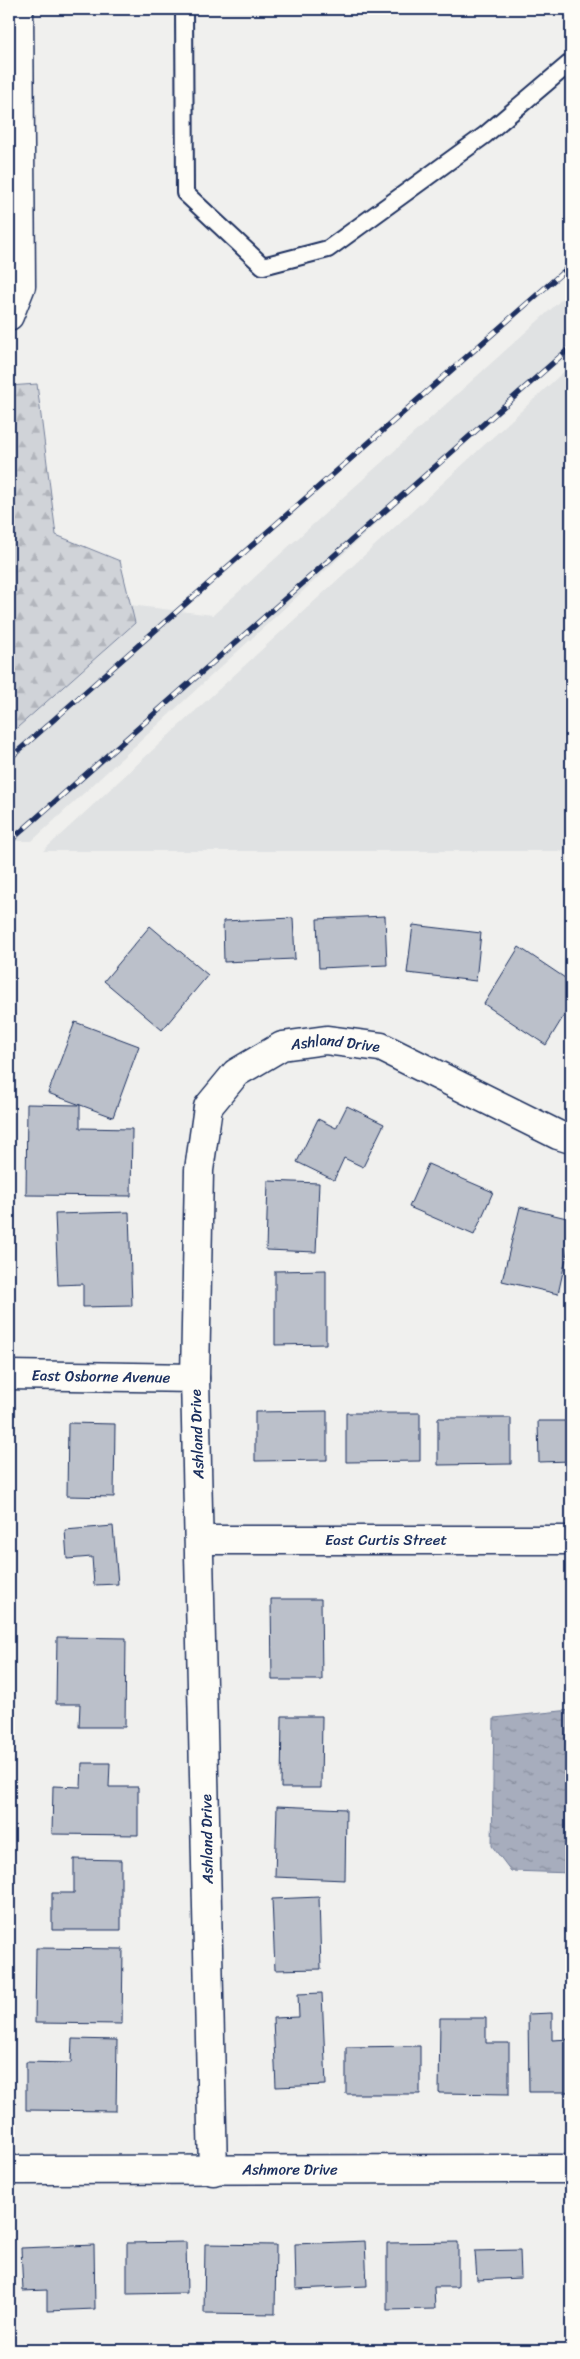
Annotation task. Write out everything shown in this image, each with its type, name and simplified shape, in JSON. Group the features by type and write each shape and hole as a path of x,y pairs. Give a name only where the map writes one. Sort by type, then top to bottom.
{"street":[{"path":"9,316 21,286 18,9"},
{"name":"Ashland Drive","path":"213,2171 195,1378 199,1170 208,1107 236,1073 282,1046 326,1040 382,1047 558,1135 571,1139"},
{"name":"East Osborne Avenue","path":"9,1375 195,1378"},
{"name":"East Curtis Street","path":"200,1540 571,1540"},
{"name":"Ashmore Drive","path":"9,2170 571,2169"}],"lane":[{"path":"184,9 185,193 263,266 328,249 485,135 571,62"}],"shaded area":[{"path":"571,291 571,344 32,841 9,841 9,735 135,623 130,605 213,615"},
{"path":"571,365 571,851 43,851"},
{"path":"9,1627 13,1767 9,1767"}],"green space":[{"path":"37,384 56,535 120,561 135,623 9,735 9,386"},
{"path":"9,2345 311,2348 311,2350 9,2350"}],"water":[{"path":"571,1710 571,1873 511,1871 492,1846 494,1718"}],"building":[{"path":"385,916 387,965 319,968 317,919"},
{"path":"293,918 295,959 224,962 223,921"},
{"path":"413,925 481,933 476,981 407,973"},
{"path":"150,926 208,975 162,1030 104,981"},
{"path":"519,947 571,982 571,1004 546,1045 484,1004"},
{"path":"75,1022 139,1046 113,1117 48,1093"},
{"path":"27,1104 80,1105 80,1128 132,1129 131,1196 26,1195"},
{"path":"347,1106 384,1124 363,1167 344,1158 334,1180 297,1162 318,1119 336,1128"},
{"path":"428,1164 493,1192 474,1235 409,1207"},
{"path":"268,1181 319,1183 316,1252 266,1250"},
{"path":"520,1207 571,1219 571,1236 558,1294 502,1281"},
{"path":"129,1212 132,1306 83,1307 83,1284 58,1285 55,1214"},
{"path":"326,1270 326,1344 275,1345 275,1271"},
{"path":"327,1411 327,1460 255,1461 255,1412"},
{"path":"346,1413 420,1413 420,1461 346,1462"},
{"path":"438,1418 511,1418 511,1464 438,1465"},
{"path":"538,1421 571,1421 571,1461 539,1462"},
{"path":"68,1423 115,1424 114,1497 67,1496"},
{"path":"113,1526 118,1584 94,1585 92,1557 67,1559 65,1530"},
{"path":"271,1599 321,1599 322,1680 272,1680"},
{"path":"57,1637 126,1638 125,1727 79,1727 80,1704 56,1704"},
{"path":"282,1716 322,1716 321,1788 281,1788"},
{"path":"82,1763 110,1763 109,1787 138,1787 138,1835 52,1834 53,1786 81,1787"},
{"path":"277,1806 346,1809 345,1880 275,1877"},
{"path":"74,1859 121,1860 121,1930 52,1930 52,1893 74,1893"},
{"path":"319,1897 321,1969 275,1970 272,1899"},
{"path":"36,1948 123,1949 122,2024 35,2023"},
{"path":"322,1993 326,2085 276,2087 273,2018 299,2017 298,1994"},
{"path":"552,2013 552,2040 571,2039 571,2092 529,2092 528,2014"},
{"path":"440,2018 486,2018 486,2043 509,2043 509,2094 439,2093"},
{"path":"72,2039 117,2040 116,2111 26,2110 26,2062 71,2063"},
{"path":"420,2046 420,2094 346,2094 346,2047"},
{"path":"365,2241 367,2286 296,2289 295,2244"},
{"path":"186,2242 187,2293 127,2294 127,2243"},
{"path":"458,2242 458,2287 434,2287 435,2309 387,2310 387,2243"},
{"path":"205,2244 276,2245 275,2314 204,2313"},
{"path":"94,2245 95,2309 47,2311 47,2290 23,2291 21,2248"},
{"path":"520,2250 521,2278 477,2280 475,2251"}],"railway":[{"path":"9,759 571,265"},
{"path":"9,842 571,347"}]}
